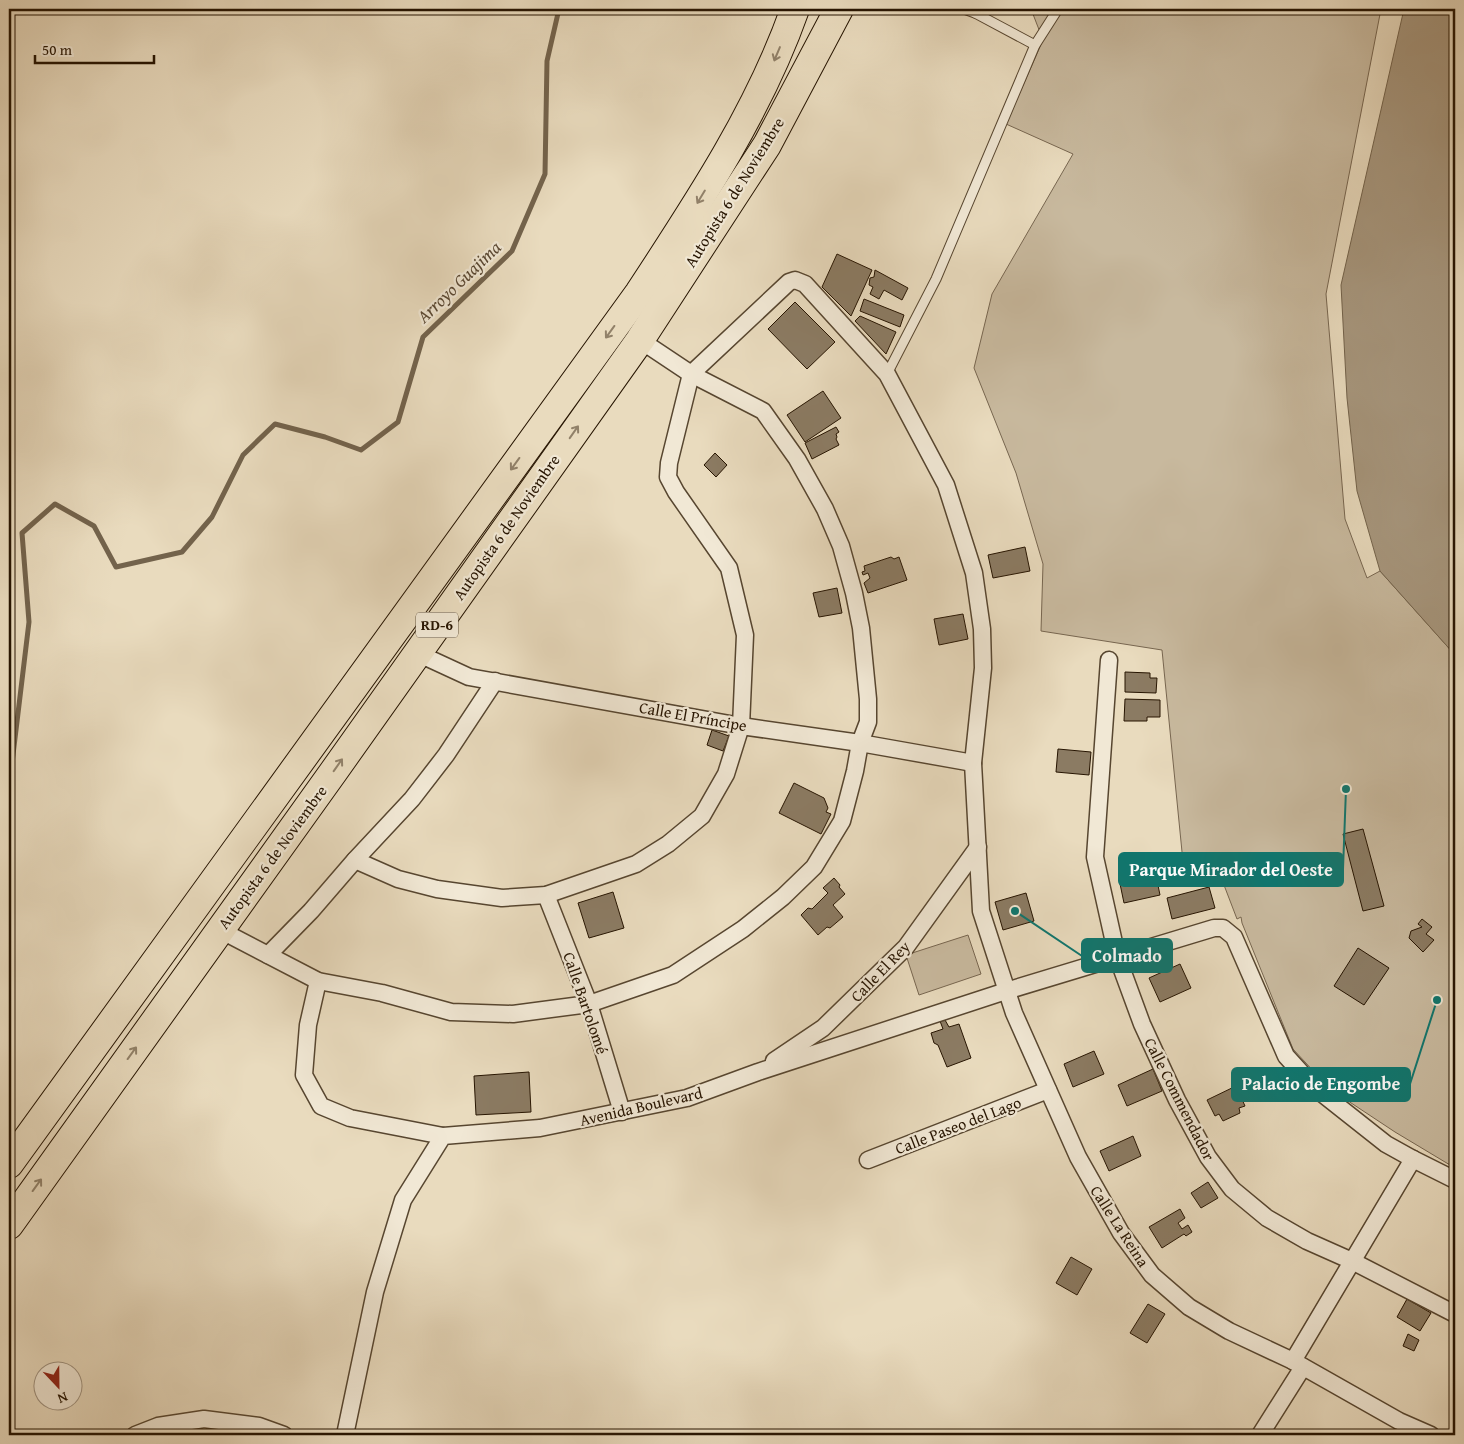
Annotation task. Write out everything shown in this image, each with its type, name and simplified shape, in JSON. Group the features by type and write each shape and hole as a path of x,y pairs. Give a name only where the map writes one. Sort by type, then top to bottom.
{"highway":[{"name":"Autopista 6 de Noviembre","path":"9,1164 639,293 699,201 736,137 765,82 795,9"},
{"name":"Autopista 6 de Noviembre","path":"9,1225 640,340 767,145 839,9"}],"street":[{"name":"Calle La Reina","path":"691,374 789,282 794,280 804,284 887,374 946,485 974,573 982,629 983,668 974,763 981,911 1014,1013 1078,1157 1121,1233 1152,1275 1190,1307 1229,1330 1298,1364 1399,1421 1431,1435"},
{"path":"220,930 318,981 382,993 451,1012 513,1014 589,1004 673,975 743,929 783,897 814,867 842,821 860,743 868,722 868,699 861,628 841,546 825,509 797,459 764,411 691,374 640,340"},
{"path":"354,860 398,879 437,889 502,898 546,895 636,864 668,844 702,816 726,774 742,726 745,635 729,568 676,492 668,477 668,463 691,374"},
{"name":"Calle El Príncipe","path":"417,653 469,677 742,726 860,743 974,763"},
{"name":"Calle Commendador","path":"1109,660 1095,858 1117,956 1142,1024 1177,1100 1208,1157 1232,1189 1267,1218 1307,1241 1352,1261 1455,1314"},
{"path":"268,955 311,911 354,860 412,799 446,755 495,682"},
{"name":"Calle El Rey","path":"758,1072 823,1028 906,947 978,847"},
{"name":"Calle Bartolomé","path":"546,895 589,1004 622,1112"},
{"name":"Avenida Boulevard","path":"318,981 308,1025 304,1075 321,1106 350,1118 443,1136 540,1128 687,1098 758,1072 1006,991 1117,956 1214,928 1223,928 1234,937 1286,1056 1324,1095 1386,1144 1412,1159"},
{"name":"Calle Paseo del Lago","path":"868,1160 1048,1090"},
{"path":"345,1435 375,1292 403,1200 443,1136"},
{"path":"1260,1435 1352,1261 1412,1159 1455,1180"},
{"path":"135,1435 158,1426 204,1419 258,1426 284,1435"}],"lane":[{"path":"964,9 977,11 1035,44"},
{"path":"887,374 936,279 1035,44 1058,9"}],"shaded area":[{"path":"1031,9 1381,9 1326,294 1345,519 1367,578 1380,571 1455,655 1455,1168 1395,1132 1330,1089 1293,1049 1241,917 1237,919 1219,872 1184,872 1162,650 1041,631 1043,564 1016,473 974,368 992,294 1073,154 1006,124 1043,40"},
{"path":"1404,9 1455,9 1455,655 1380,571 1357,491 1347,398 1341,285"},
{"path":"968,935 981,974 919,995 906,955"}],"building":[{"path":"837,254 872,270 851,316 822,287"},
{"path":"875,270 908,288 902,300 884,290 879,299 870,294 873,287 869,285 870,278 874,277"},
{"path":"864,299 904,315 900,327 860,311"},
{"path":"795,302 835,342 807,369 768,329"},
{"path":"860,316 896,332 886,354 855,321"},
{"path":"823,391 841,418 805,442 787,415"},
{"path":"836,427 839,432 836,434 836,439 839,445 812,459 805,443"},
{"path":"715,453 727,465 716,477 704,465"},
{"path":"1025,547 1030,571 993,578 988,555"},
{"path":"891,557 894,559 899,557 907,580 868,593 864,583 870,578 868,573 863,575 862,572 865,571 864,566"},
{"path":"837,588 842,613 819,617 813,593"},
{"path":"963,614 968,639 939,645 934,619"},
{"path":"1125,672 1150,673 1150,678 1157,678 1156,693 1125,692"},
{"path":"1125,699 1160,700 1160,717 1147,717 1147,721 1124,721"},
{"path":"712,730 729,736 723,751 707,745"},
{"path":"1058,749 1091,752 1089,775 1056,772"},
{"path":"794,783 824,798 828,808 826,812 831,814 821,834 779,813"},
{"path":"1363,829 1384,906 1363,911 1343,834"},
{"path":"1155,871 1160,895 1124,903 1119,879"},
{"path":"834,878 845,894 833,905 843,917 818,935 801,915 808,908 812,909 828,893 823,888"},
{"path":"1209,887 1215,908 1172,919 1167,898"},
{"path":"613,892 624,928 589,938 578,903"},
{"path":"1026,893 1034,921 1003,930 995,902"},
{"path":"1422,919 1432,927 1426,934 1434,940 1423,952 1409,938 1411,931 1422,927 1418,924"},
{"path":"1358,948 1389,968 1364,1005 1334,986"},
{"path":"1180,964 1191,988 1160,1002 1149,978"},
{"path":"945,1020 949,1027 959,1024 971,1058 947,1067 938,1045 934,1043 931,1033 943,1029 940,1021"},
{"path":"1094,1051 1104,1074 1073,1087 1064,1064"},
{"path":"1153,1069 1162,1091 1127,1106 1118,1085"},
{"path":"529,1072 531,1112 476,1115 474,1076"},
{"path":"1236,1086 1245,1106 1239,1108 1240,1113 1223,1121 1219,1114 1215,1116 1207,1100"},
{"path":"1133,1136 1141,1156 1109,1171 1100,1151"},
{"path":"1208,1182 1218,1198 1201,1208 1191,1193"},
{"path":"1180,1209 1185,1218 1178,1223 1182,1229 1188,1225 1192,1232 1186,1236 1184,1234 1162,1248 1149,1227"},
{"path":"1071,1257 1092,1269 1077,1295 1056,1283"},
{"path":"1407,1299 1431,1313 1420,1331 1397,1317"},
{"path":"1148,1304 1165,1314 1147,1343 1130,1333"},
{"path":"1408,1334 1419,1340 1414,1351 1403,1346"},
{"path":"1391,1431 1400,1435 1389,1435"}],"waterway":[{"name":"Arroyo Guajima","path":"9,788 29,622 22,533 55,504 94,526 116,567 182,552 212,517 243,455 275,424 325,437 361,450 398,422 423,337 512,251 545,174 547,61 559,9"}],"place":[{"name":"Parque Mirador del Oeste","path":"1346,789"},
{"name":"Colmado","path":"1015,911"},
{"name":"Palacio de Engombe","path":"1437,1000"}]}
